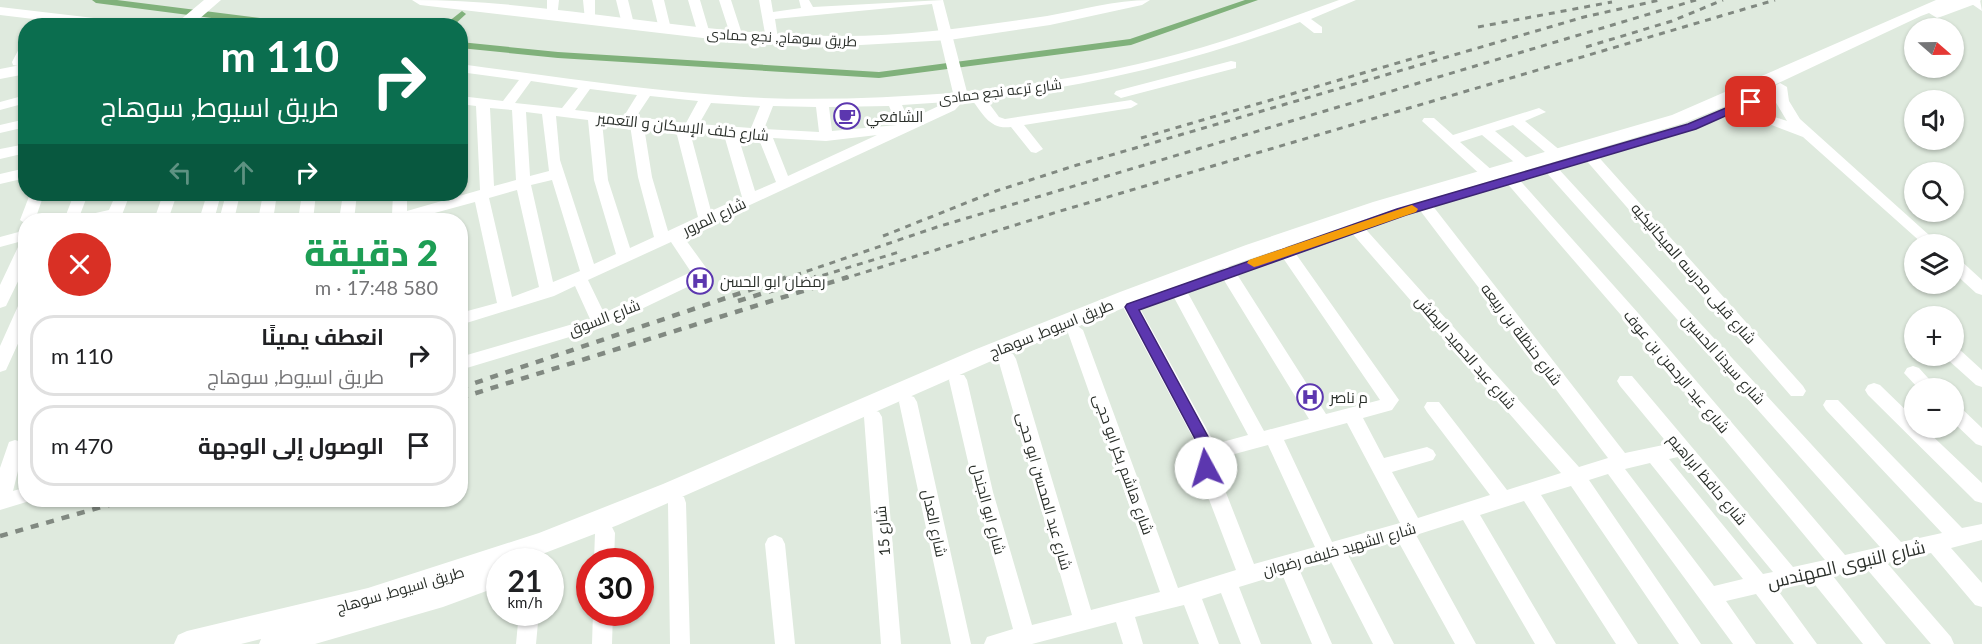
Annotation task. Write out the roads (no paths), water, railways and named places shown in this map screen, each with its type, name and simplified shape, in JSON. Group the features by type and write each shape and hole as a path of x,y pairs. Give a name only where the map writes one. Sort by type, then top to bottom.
{"main road":[{"path":"190,18 213,0"},
{"name":"طريق سوهاج, نجع حمادى","path":"420,0 553,8 591,20 737,37 950,41 1142,0"},
{"name":"طريق اسيوط, سوهاج","path":"1553,161 1590,156 1692,126 1884,24 1950,0"},
{"name":"طريق اسيوط, سوهاج","path":"564,550 677,503 743,467 1042,330 1356,228 1678,119 1730,105 1780,87 1888,33 1972,0"},
{"path":"0,66 18,64"},
{"path":"0,74 18,66"},
{"name":"طريق اسيوط, سوهاج","path":"377,605 448,576 544,543 873,417 1075,330 1178,290 1212,273 1379,208 1489,175 1518,172"},
{"name":"طريق اسيوط, سوهاج","path":"187,644 320,621 486,578"},
{"name":"طريق اسيوط, سوهاج","path":"284,642 320,621"}],"street":[{"path":"589,0 591,20"},
{"path":"622,0 628,24"},
{"path":"658,0 665,29"},
{"path":"694,0 704,34"},
{"path":"725,0 737,37"},
{"path":"765,0 772,39"},
{"path":"769,16 806,5 935,0 950,41 960,91"},
{"name":"شارع ترعه نجع حمادى","path":"468,69 707,98 822,102 893,100 960,91 976,96 1103,76 1162,63 1213,48 1350,0"},
{"path":"1972,0 1982,7"},
{"path":"2,14 25,18"},
{"path":"1302,18 1318,30"},
{"path":"976,96 996,122 1014,122 1130,103 1178,79 1233,67 1213,48"},
{"path":"1162,63 1178,79"},
{"path":"528,76 512,107 522,183 548,292"},
{"path":"1103,76 1130,103"},
{"path":"566,113 588,83"},
{"path":"1780,87 1782,101 1790,115 1921,234"},
{"path":"647,90 632,122 645,177 669,237"},
{"name":"شارع المرور","path":"468,317 548,292 750,200 950,107 960,91"},
{"path":"706,220 686,128 707,98"},
{"path":"893,100 906,128"},
{"path":"0,106 18,101"},
{"name":"شارع خلف الإسكان و التعمير","path":"468,101 686,128 760,133 826,137 906,128"},
{"path":"768,101 760,133 784,184"},
{"path":"822,102 826,137"},
{"path":"483,104 484,194 506,306"},
{"path":"1730,105 1779,122 1817,142"},
{"path":"549,112 553,160 584,276 600,322"},
{"path":"1451,140 1539,112"},
{"path":"595,117 601,180 625,257"},
{"name":"شارع سيدنا الحسين","path":"1515,120 1897,552"},
{"path":"1430,121 1489,175"},
{"path":"1014,122 1036,149"},
{"path":"0,129 18,125"},
{"name":"شارع عبد الرحمن بن عوف","path":"1484,129 1633,318 1841,565"},
{"path":"730,131 750,200"},
{"path":"0,154 18,149"},
{"name":"شارع قبلى مدرسه الميكانيكيه","path":"1590,156 1797,391"},
{"path":"468,199 558,173"},
{"path":"0,179 18,175"},
{"path":"421,213 461,201"},
{"name":"شارع حنظلة بن ربيعه","path":"1424,205 1616,463 1746,644"},
{"name":"شارع عبد الحميد البطش","path":"1356,228 1576,477 1691,644"},
{"name":"شارع السوق","path":"468,360 600,322 698,275 699,269 669,237"},
{"path":"0,242 18,238"},
{"path":"1248,575 1206,468 1206,457 1210,453 1386,405 1390,400 1286,251"},
{"path":"0,302 18,254"},
{"path":"1212,273 1321,422"},
{"path":"1964,273 1982,289"},
{"path":"1178,290 1384,644"},
{"path":"1131,307 1160,365 1210,453"},
{"path":"0,365 18,324"},
{"name":"شارع هاشم بكر ابو حجى","path":"1075,330 1181,597 1209,644"},
{"name":"شارع عبد المحسن ابو حجى","path":"1007,359 1084,622"},
{"path":"1964,364 1982,380"},
{"path":"1912,373 1918,378"},
{"name":"شارع ابو الجندل","path":"958,380 984,492 1024,637"},
{"name":"شارع حافظ ابراهيم","path":"1626,381 1789,577"},
{"path":"1874,390 1982,495"},
{"name":"شارع العدل","path":"908,402 961,644"},
{"path":"1832,405 1958,537"},
{"path":"1433,407 1504,500"},
{"path":"1351,414 1380,467 1408,530 1466,644"},
{"name":"شارع 15","path":"873,417 891,644"},
{"path":"1964,422 1982,439"},
{"path":"13,447 0,502 18,497"},
{"name":"شارع الشهيد خليفه رضوان","path":"994,644 1024,637 1056,637 1084,622 1181,597 1248,575 1332,553 1468,512 1616,463 1682,449"},
{"path":"1380,467 1427,455"},
{"path":"1654,455 1807,644"},
{"path":"1529,492 1628,644"},
{"path":"677,503 680,644"},
{"path":"1468,512 1546,644"},
{"name":"شارع النبوى المهندس","path":"1710,596 1982,532"},
{"path":"604,548 605,533"},
{"path":"1935,543 1982,598"},
{"path":"775,544 785,644"},
{"path":"1870,558 1944,644"},
{"path":"1287,564 1322,644"},
{"path":"1816,571 1876,644"},
{"path":"1227,582 1251,644"},
{"path":"1123,612 1133,644"},
{"path":"526,644 528,626"},
{"path":"602,644 603,626"}],"waterway":[{"path":"96,0 237,18"},
{"path":"468,46 558,55 879,75 1131,42 1254,0"},
{"path":"457,18 462,14"}],"railway":[{"path":"883,236 996,191 1077,165 1584,17 1660,0"},
{"path":"784,279 937,227 1696,0"},
{"path":"1586,47 1672,21 1723,0"},
{"path":"843,279 1057,212 1775,0"},
{"path":"1478,27 1612,2"},
{"path":"1141,138 1435,52"},
{"path":"811,279 899,252"},
{"path":"468,385 788,277"},
{"path":"738,301 816,277"},
{"path":"468,396 848,277"},
{"path":"0,536 102,507"}],"place":[{"name":"الشافعي","path":"847,116"},
{"name":"رمضان ابو الحسن","path":"700,281"},
{"name":"م ناصر","path":"1310,397"}]}
